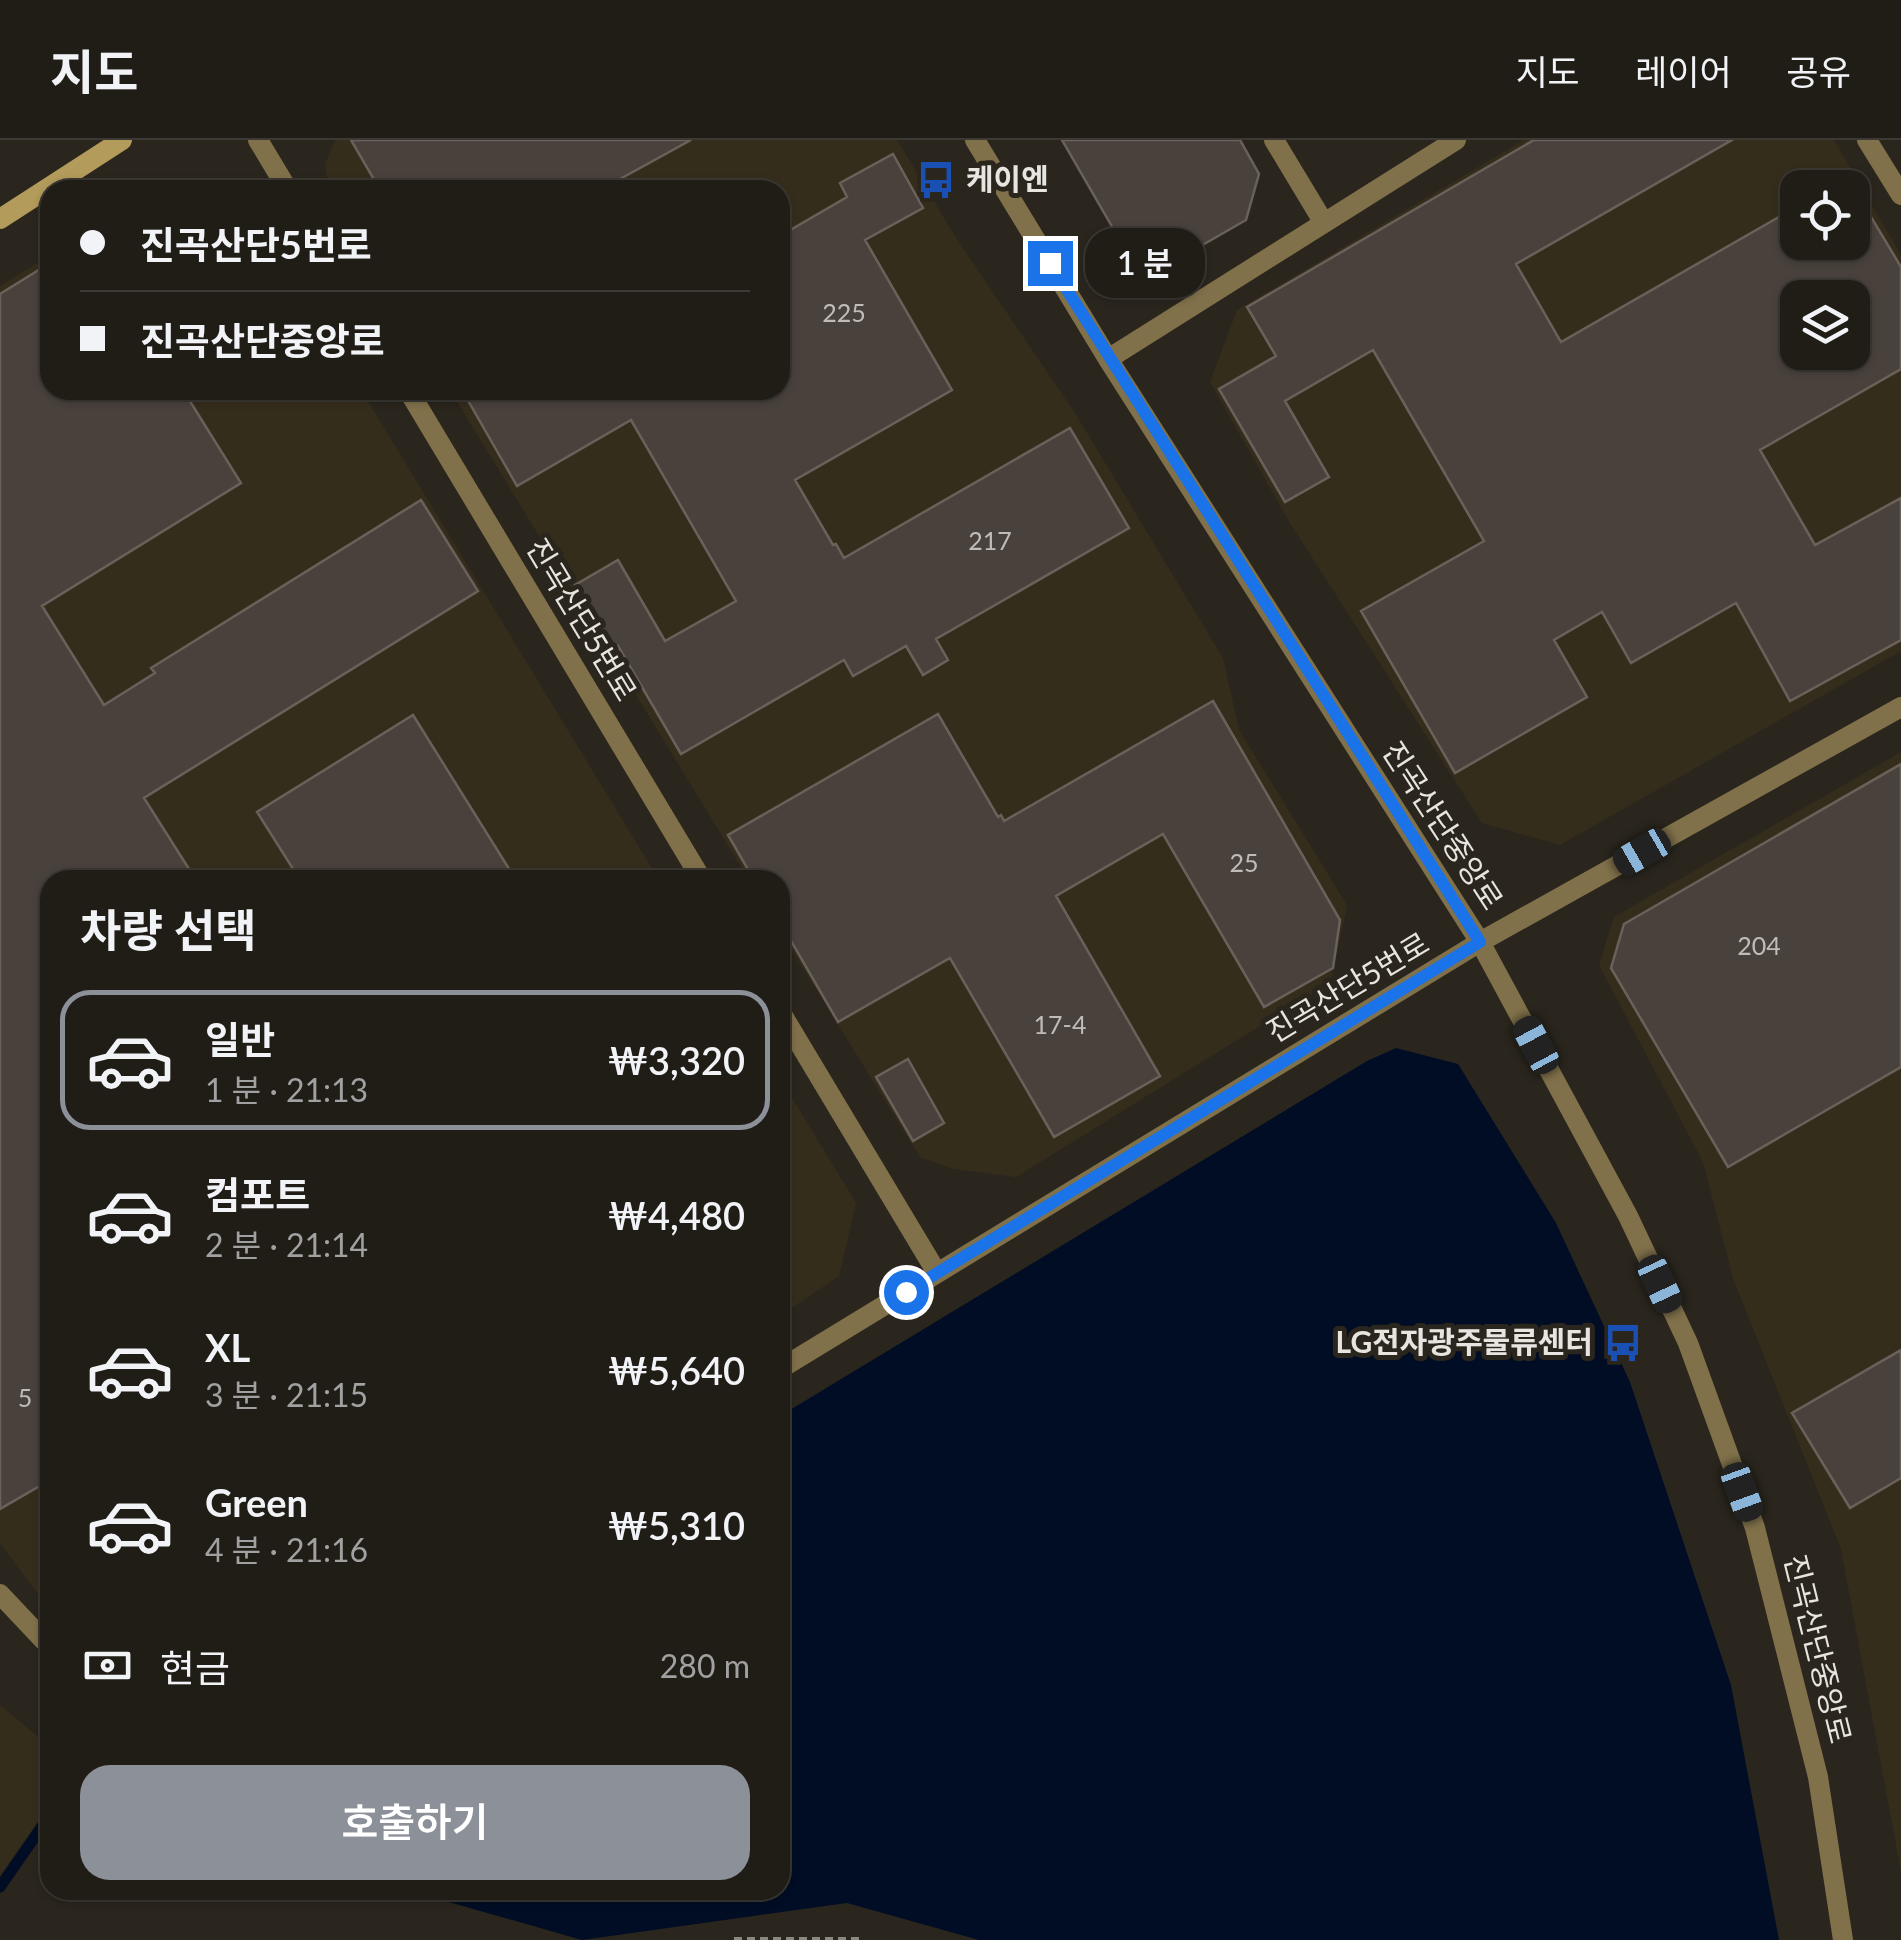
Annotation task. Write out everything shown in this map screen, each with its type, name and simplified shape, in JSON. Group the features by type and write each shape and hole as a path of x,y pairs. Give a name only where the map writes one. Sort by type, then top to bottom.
{"main road":[{"path":"60,180 122,140"},
{"path":"0,219 40,193"}],"street":[{"path":"258,140 282,180"},
{"name":"진곡산단중앙로","path":"975,140 1108,359 1480,942 1628,1216 1688,1343 1760,1547 1818,1777 1843,1940"},
{"path":"1274,140 1324,223"},
{"path":"1108,359 1456,140"},
{"path":"1867,140 1901,195"},
{"name":"진곡산단5번로","path":"414,400 696,870"},
{"name":"진곡산단5번로","path":"790,1363 1480,942 1901,707"},
{"path":"790,1028 937,1274"},
{"path":"0,1594 40,1636"}],"path":[{"path":"734,1940 859,1940"}],"shaded area":[{"path":"335,140 897,140 958,241 1075,413 1223,658 1239,730 1347,905 1331,982 1016,1177 953,1169 920,1157 790,947 790,870 743,870 456,400 790,400 790,180 327,180 325,164"},
{"path":"1524,140 1834,140 1851,170 1780,170 1780,260 1870,260 1870,202 1901,255 1901,651 1560,845 1482,823 1290,523 1210,382 1237,310"},
{"path":"40,261 40,400 367,400 653,870 40,870 40,1597 0,1543 0,286"},
{"path":"1901,752 1901,1872 1841,1549 1733,1278 1703,1162 1599,965 1614,917"},
{"path":"790,1094 856,1203 839,1276 790,1309"},
{"path":"0,1705 40,1739 40,1819 0,1875"}],"water":[{"path":"1396,1048 1458,1064 1556,1223 1630,1382 1731,1685 1779,1940 979,1940 847,1903 582,1940 442,1900 790,1900 790,1410 1367,1061"}],"building":[{"path":"351,140 691,140 618,180 374,180"},
{"path":"1062,140 1240,140 1259,174 1246,220 1192,251 1118,237"},
{"path":"1534,140 1732,140 1516,264 1561,342 1780,216 1780,260 1870,260 1870,215 1901,267 1901,369 1760,450 1815,545 1901,498 1901,640 1790,701 1736,603 1631,663 1602,612 1554,640 1587,697 1455,773 1361,611 1484,541 1373,350 1285,401 1329,477 1285,502 1219,389 1276,356 1247,307"},
{"path":"893,154 923,208 865,240 952,390 795,480 833,545 844,558 1070,428 1129,528 936,639 948,660 923,675 906,646 853,676 844,660 681,754 618,646 612,649 575,585 618,560 665,641 736,601 631,420 517,486 468,400 790,400 790,230 847,197 840,183"},
{"path":"40,269 40,400 189,400 241,483 42,606 104,705 155,673 151,668 421,500 478,591 144,798 190,870 40,870 40,1486 0,1509 0,294"},
{"path":"1213,701 1340,920 1333,968 1264,1007 1163,834 1056,896 1160,1076 1054,1137 950,958 838,1022 790,939 790,870 748,870 728,835 938,714 998,817 1001,815 1004,821"},
{"path":"413,715 510,870 294,870 257,812"},
{"path":"1901,764 1901,1067 1728,1167 1611,968 1624,924"},
{"path":"908,1059 944,1123 913,1141 876,1077"},
{"path":"1901,1350 1901,1478 1850,1508 1792,1413"}],"waterway":[{"path":"0,1887 40,1829"}],"place":[{"name":"케이엔","path":"936,180"},
{"name":"LG전자광주물류센터","path":"1623,1343"}],"route":[{"path":"906,1292 1480,942 1050,263"}]}
